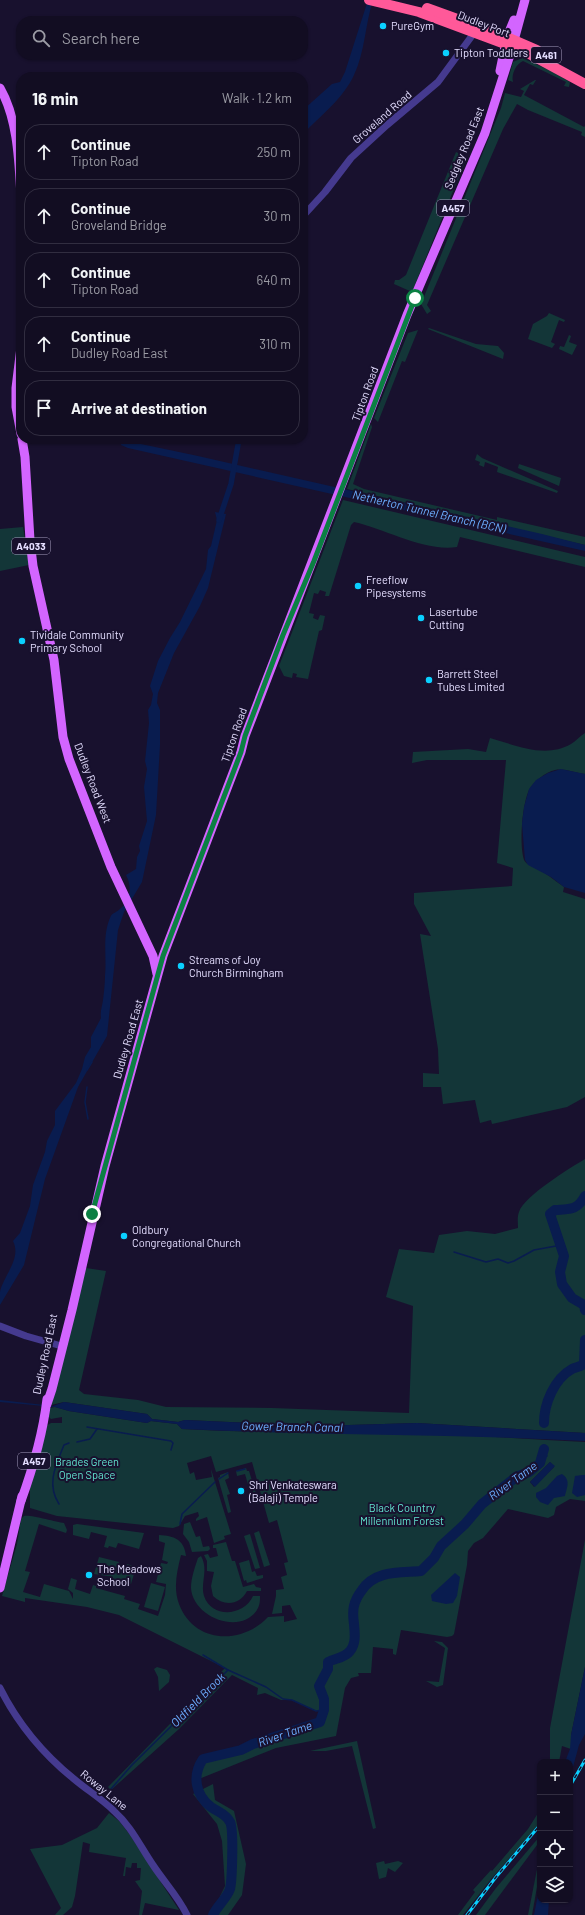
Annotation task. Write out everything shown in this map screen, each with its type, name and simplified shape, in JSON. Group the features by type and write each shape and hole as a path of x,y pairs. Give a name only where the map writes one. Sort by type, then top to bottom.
{"highway":[{"name":"Dudley Port","path":"400,0 439,12 510,42 582,82"},
{"name":"Dudley Port","path":"373,1 418,12 474,33 510,42"}],"main road":[{"name":"Sedgley Road East","path":"407,315 485,133 496,100 521,0"},
{"name":"Sedgley Road East","path":"510,42 525,0"},
{"path":"0,88 8,106 16,149"},
{"name":"Tipton Road","path":"157,977 163,956 241,752 245,736 283,635 337,502 407,315"},
{"path":"16,388 16,406"},
{"name":"Dudley Road West","path":"23,444 25,458 27,522 33,566 54,656 63,738 69,759 124,896 144,935"},
{"name":"A4033","path":"144,935 153,956 157,977"},
{"name":"A4033","path":"144,935 151,968 152,997"},
{"path":"153,956 163,956"},
{"name":"Dudley Road East","path":"0,1588 37,1432 46,1408 48,1389 66,1324 68,1323 97,1200 142,1028 157,977"},
{"name":"Dudley Road East","path":"60,1347 75,1279 77,1277 82,1259"}],"street":[{"name":"Groveland Road","path":"308,211 325,192 351,158 386,125 438,82 474,33"},
{"path":"0,1326 60,1347"},
{"name":"Roway Lane","path":"0,1688 14,1714 36,1743 72,1778 108,1805 124,1820 155,1868 178,1898 187,1915"}],"green space":[{"path":"522,58 549,70 570,82 569,87 564,86 566,82 523,61 518,64 515,70 513,82 508,80 513,62"},
{"path":"535,80 533,85 530,84 524,95 584,127 585,126 585,137 581,135 582,132 517,104 503,129 427,305 431,311 427,314 421,304 501,108 505,93 521,97 524,91 520,89"},
{"path":"456,152 467,157 412,292 394,284 395,280 399,280 406,275"},
{"path":"549,313 565,320 564,322 559,320 551,342 555,344 552,348 528,339 533,324 547,316"},
{"path":"429,328 476,344 498,346 504,353 503,359 428,329"},
{"path":"418,330 405,362 402,361 378,422 374,418 408,333"},
{"path":"569,335 571,336 569,342 577,345 572,355 559,349 560,346 564,347"},
{"path":"371,424 372,427 353,484 364,489 497,520 497,517 585,537 585,545 347,489"},
{"path":"477,454 482,458 558,491 557,493 497,472 498,467 485,462 484,467 479,465 480,462 475,460"},
{"path":"519,464 561,478 559,486 518,468"},
{"path":"343,500 585,557 585,567 460,537 457,547 444,548 431,546 354,522 351,525 329,596 325,596 326,592 320,590 318,594 314,593 309,613 314,614 313,618 318,620 320,615 325,616 322,630 319,631 308,679 296,677 297,674 293,673 292,678 284,676 279,666"},
{"path":"23,527 29,565 0,571 0,529"},
{"path":"585,733 585,774 566,770 555,770 544,775 529,790 523,815 522,853 524,860 528,864 542,871 564,887 563,892 585,899 585,1097 567,1107 492,1124 491,1120 480,1123 475,1100 443,1104 441,1087 423,1087 423,1073 439,1074 438,1049 420,934 431,936 414,904 414,893 512,886 513,868 497,863 506,760 427,760 412,763 413,752 468,749 486,752 490,738 530,749 541,751 551,750 571,744"},
{"path":"585,1159 585,1433 417,1423 316,1426 185,1420 178,1422 152,1419 147,1414 64,1402 51,1405 86,1268 106,1271 79,1390 84,1394 138,1400 166,1407 272,1408 409,1413 413,1306 386,1297 399,1249 434,1253 439,1235 467,1231 495,1234 518,1228 519,1212 529,1198 548,1183"},
{"path":"55,1407 69,1411 147,1423 151,1421 177,1424 182,1429 499,1437 585,1442 585,1501 570,1499 556,1507 554,1515 548,1518 508,1509 483,1538 474,1543 468,1551 467,1565 454,1634 447,1637 401,1630 396,1655 393,1654 393,1649 373,1647 371,1673 358,1673 359,1676 351,1678 345,1688 336,1736 276,1748 194,1781 197,1770 203,1759 241,1750 253,1744 316,1724 322,1718 324,1710 316,1711 292,1700 281,1700 265,1693 257,1695 258,1688 232,1675 179,1729 111,1790 108,1787 225,1668 119,1615 87,1607 25,1598 25,1602 2,1596 17,1544 21,1519 24,1516 27,1516 64,1523 67,1530 66,1533 39,1524 25,1571 30,1572 23,1592 40,1597 44,1584 69,1591 73,1599 73,1593 68,1589 71,1578 77,1580 75,1589 90,1594 93,1585 96,1586 96,1588 125,1596 124,1599 140,1604 138,1609 158,1616 165,1595 166,1584 156,1582 161,1563 167,1564 168,1562 162,1560 165,1543 159,1541 159,1535 169,1536 181,1542 186,1556 181,1555 177,1573 176,1592 179,1604 186,1617 196,1627 207,1633 219,1636 232,1636 245,1632 257,1626 268,1617 284,1616 284,1622 297,1619 290,1605 282,1606 282,1613 272,1614 276,1590 284,1589 281,1577 287,1575 284,1563 288,1562 277,1520 269,1523 252,1462 216,1472 211,1456 187,1463 190,1474 194,1472 196,1480 212,1477 211,1469 231,1534 224,1536 225,1539 214,1543 207,1517 196,1521 199,1516 198,1512 185,1516 179,1526 173,1528 57,1516 30,1508 30,1486 46,1426 51,1423 62,1423 62,1417 51,1419 47,1415 50,1408","holes":["550,1462 554,1467 534,1487 530,1482"]},
{"path":"246,1468 247,1471 249,1471 259,1503 257,1504 252,1488 249,1488 245,1474 237,1476 236,1471"},
{"path":"228,1472 229,1478 225,1480 230,1494 227,1495 231,1512 228,1513 218,1478 220,1475"},
{"path":"190,1522 196,1537 200,1536 203,1547 209,1546 210,1549 208,1551 192,1552 189,1542 183,1534 184,1524"},
{"path":"77,1524 144,1533 139,1549 118,1543 116,1548 109,1546 108,1548 104,1547 107,1536 91,1532 89,1539 73,1535 73,1525"},
{"path":"259,1531 270,1565 264,1567 254,1533"},
{"path":"250,1534 260,1568 255,1569 244,1536"},
{"path":"585,1540 585,1667 571,1735 571,1749 562,1746 560,1759 550,1759 550,1728"},
{"path":"226,1542 232,1561 235,1561 243,1587 254,1584 256,1587 261,1588 261,1591 247,1591 244,1596 232,1603 222,1602 213,1596 211,1586 214,1572 207,1571 207,1561 204,1555 208,1554 210,1558 218,1556 216,1548 213,1548 213,1545"},
{"path":"201,1556 204,1566 203,1591 208,1603 214,1609 221,1611 236,1611 249,1603 253,1596 260,1596 259,1606 251,1616 242,1621 231,1622 220,1620 209,1615 200,1608 194,1599 191,1588 194,1569 198,1558"},
{"path":"99,1557 119,1562 117,1568 126,1570 127,1564 136,1567 131,1584 113,1579 113,1577 94,1574"},
{"path":"249,1560 252,1572 255,1571 257,1576 263,1575 263,1578 247,1583 246,1580 244,1581 239,1563"},
{"path":"151,1583 165,1587 158,1611 144,1607"},
{"path":"434,1641 442,1642 448,1648 443,1685 437,1687 426,1681 439,1682 445,1648"},
{"path":"157,1667 167,1670 170,1675 169,1682 159,1691 158,1677 154,1669"},
{"path":"357,1741 376,1828 373,1829 352,1746 326,1751 310,1751"},
{"path":"213,1784 215,1800 234,1811 246,1864 242,1895 228,1915 211,1915 225,1886 222,1841 217,1824 193,1794"},
{"path":"109,1813 119,1821 130,1835 179,1910 145,1903 142,1915 139,1915 142,1891 135,1881 140,1880 141,1868 137,1868 137,1863 132,1863 131,1868 126,1867 125,1876 123,1876 126,1858 89,1852 90,1844 83,1842 72,1907 63,1915 55,1915 61,1908 30,1849 62,1845 97,1828"},
{"path":"537,1815 537,1826 492,1878 463,1915 458,1915 475,1892 473,1890 491,1870 492,1871 528,1829"},
{"path":"537,1840 537,1845 485,1915 476,1915 496,1888"},
{"path":"384,1861 385,1864 398,1861 403,1863 395,1872 388,1868 386,1877 379,1879 376,1863"},
{"path":"537,1869 537,1887 532,1915 528,1915"}],"water":[{"path":"368,0 373,0 363,48 354,75 344,92 308,129 308,106 332,84 340,82 345,72"},
{"name":"Netherton Tunnel Branch (BCN)","path":"141,444 198,456 542,534 585,545 585,551 128,448 121,445"},
{"path":"215,512 226,514 208,588 200,606 174,653 158,693 157,703 160,710 160,745 156,815 142,882 124,912 118,930 107,1036 78,1087 45,1179 24,1265 0,1305 0,1292 14,1261 15,1248 13,1241 20,1233 30,1206 33,1185 45,1152 47,1141 55,1125 55,1111 76,1083 85,1057 91,1047 91,1037 101,1018 105,984 106,932 111,916 119,910 129,897 130,888 126,875 136,869 137,857 140,851 139,846 147,821 144,787 147,769 145,761 149,723 148,710 151,705 153,694 150,686 158,661 180,622 206,569 208,550 211,546 217,520"},
{"path":"561,769 585,774 585,893 564,887 551,877 528,865 525,860 522,824 524,807 529,789 536,780 548,773"},
{"name":"Gower Branch Canal","path":"0,1400 53,1406 64,1402 147,1414 152,1419 178,1422 185,1420 316,1426 417,1423 585,1433 585,1441 182,1429 177,1424 151,1421 147,1423 69,1411 55,1407 0,1402"},
{"path":"550,1462 555,1466 535,1487 530,1482"},
{"path":"562,1474 567,1479 565,1496 554,1498 548,1505 540,1502 536,1497 536,1493 546,1488 557,1476"},
{"path":"585,1475 585,1495 577,1497 572,1493 575,1476"},
{"path":"455,1573 460,1577 457,1596 453,1603 446,1604 432,1601 431,1595"},
{"path":"585,1667 585,1734 579,1745 573,1767 573,1759 566,1759 570,1749 571,1735"},
{"path":"537,1900 537,1903 549,1903 548,1915 534,1915"}],"waterway":[{"path":"219,520 231,484 238,444"},
{"path":"87,1070 92,1062"},
{"path":"87,1087 85,1102 88,1119"},
{"name":"River Tame","path":"585,1196 576,1207 555,1210 550,1214 564,1256 560,1272 562,1284 572,1298 584,1305 585,1310"},
{"path":"454,1252 486,1262 498,1259 508,1263 534,1250 556,1246 561,1243"},
{"name":"River Tame","path":"544,1423 548,1400 555,1385 566,1373 584,1364 585,1340"},
{"path":"87,1427 171,1441 173,1443 171,1450"},
{"path":"77,1442 90,1439 97,1429"},
{"path":"59,1504 53,1489 55,1467 64,1445 69,1443"},
{"name":"River Tame","path":"213,1915 227,1896 230,1889 232,1834 228,1819 211,1807 201,1797 196,1778 203,1759 241,1750 253,1744 320,1722 324,1710 324,1699 319,1686 328,1669 328,1662 345,1655 352,1648 355,1635 353,1614 354,1606 362,1590 367,1584 381,1576 421,1571 434,1558 441,1546 465,1524 482,1504 516,1477 529,1472 540,1463 544,1449"},
{"path":"237,1471 245,1469"},
{"path":"219,1479 228,1473"},
{"path":"180,1524 182,1514 215,1482"},
{"path":"203,1655 228,1670"},
{"name":"Oldfield Brook","path":"111,1789 132,1765 228,1670 266,1687 283,1699 292,1700 316,1711 324,1710"}],"railway":[{"path":"573,1781 585,1760"},
{"path":"467,1915 496,1877 537,1829"}],"place":[{"name":"PureGym","path":"383,26"},
{"name":"Tipton Toddlers","path":"446,53"},
{"name":"Freeflow Pipesystems","path":"358,586"},
{"name":"Lasertube Cutting","path":"421,618"},
{"name":"Tividale Community Primary School","path":"22,641"},
{"name":"Barrett Steel Tubes Limited","path":"429,680"},
{"name":"Streams of Joy Church Birmingham","path":"181,966"},
{"name":"Oldbury Congregational Church","path":"124,1236"},
{"name":"Shri Venkateswara (Balaji) Temple","path":"241,1491"},
{"name":"The Meadows School","path":"89,1575"}],"route":[{"path":"92,1214 163,956 222,803 241,752 245,736 283,635 314,561 407,315 415,298"}],"park label":[{"name":"Brades Green Open Space","path":"87,1468"},
{"name":"Black Country Millennium Forest","path":"402,1514"}]}
